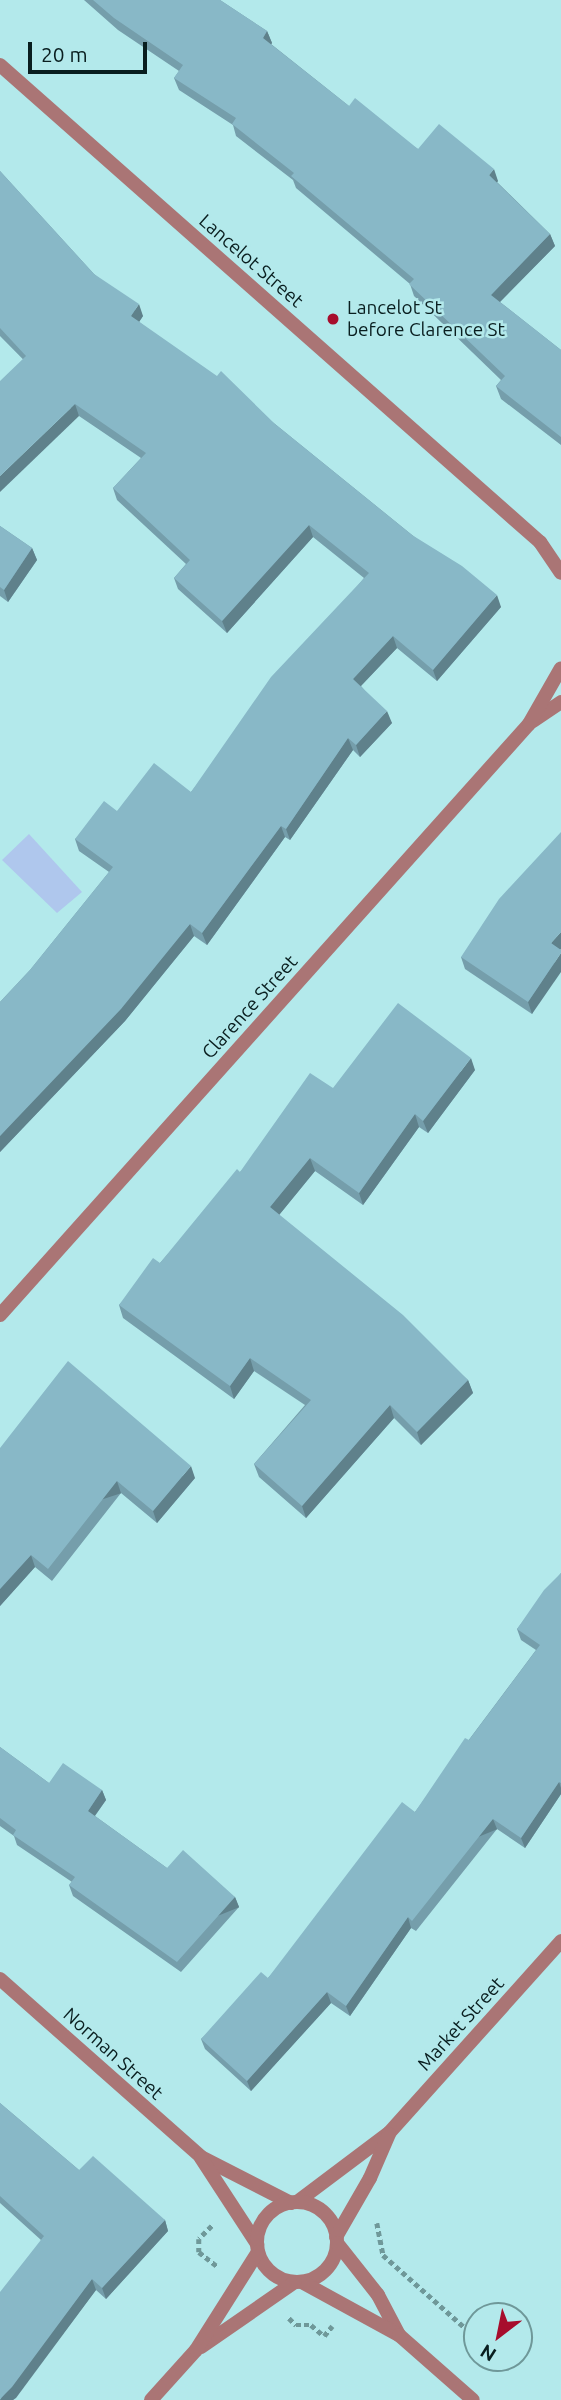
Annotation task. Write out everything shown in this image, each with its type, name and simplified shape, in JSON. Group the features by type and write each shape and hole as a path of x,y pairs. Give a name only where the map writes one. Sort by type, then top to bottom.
{"street":[{"name":"Lancelot Street","path":"0,65 540,542 561,573"},
{"name":"Lancelot Street","path":"540,542 561,550"},
{"name":"Clarence Street","path":"0,1315 529,724 561,668"},
{"name":"Clarence Street","path":"529,724 561,702"},
{"name":"Market Street","path":"294,2202 389,2133 561,1941"},
{"name":"Norman Street","path":"0,1979 201,2157 294,2202"},
{"name":"Market Street","path":"337,2240 389,2133"},
{"name":"Norman Street","path":"201,2157 257,2248"},
{"path":"151,2400 196,2350 257,2248 266,2216 294,2202 324,2213 337,2240 378,2295 399,2335"},
{"path":"196,2350 298,2282 327,2269 337,2240"},
{"path":"257,2248 268,2271 298,2282 399,2335 472,2400"}],"path":[{"path":"358,2198 375,2214 383,2255 463,2326"}],"water":[{"path":"29,834 82,892 57,913 2,860"}],"building":[{"path":"93,0 220,0 267,31 263,38 349,106 355,98 418,149 439,124 494,169 489,175 550,234 491,295 561,350 561,437 496,386 505,376 409,284 414,279 291,176 294,173 232,124 236,118 174,78 183,65 114,18"},
{"path":"0,171 94,274 139,304 131,316 217,376 221,371 275,424 412,535 462,566 497,595 433,670 393,636 353,679 387,711 356,745 348,738 286,829 281,826 202,933 190,924 121,1009 0,1136 0,1002 30,970 113,867 75,839 104,801 117,811 154,763 191,792 271,677 369,573 309,525 222,621 174,578 190,560 113,488 146,453 75,404 0,476 0,381 26,356 0,328"},
{"path":"0,526 32,548 4,590 0,587"},
{"path":"561,832 561,932 551,943 561,950 561,953 528,1002 461,957 499,899"},
{"path":"398,1003 471,1058 423,1121 415,1114 359,1193 310,1158 270,1207 403,1315 468,1380 417,1432 390,1405 302,1506 254,1464 311,1400 250,1358 230,1386 119,1305 153,1258 160,1263 237,1169 240,1172 310,1073 333,1088"},
{"path":"68,1361 191,1466 153,1511 117,1481 48,1569 31,1555 0,1589 0,1448"},
{"path":"561,1573 561,1783 559,1782 521,1838 493,1819 412,1921 408,1917 346,2006 327,1992 247,2081 201,2039 261,1972 268,1978 402,1802 415,1812 465,1738 469,1740 540,1645 517,1629 544,1590"},
{"path":"0,1747 49,1783 63,1763 102,1790 88,1811 167,1868 183,1850 235,1897 177,1962 69,1885 75,1877 13,1835 16,1830 0,1818"},
{"path":"0,2103 79,2170 93,2156 165,2220 102,2288 92,2279 12,2387 0,2399 0,2292 44,2236 0,2196"}],"place":[{"name":"Lancelot St before Clarence St","path":"333,319"}]}
